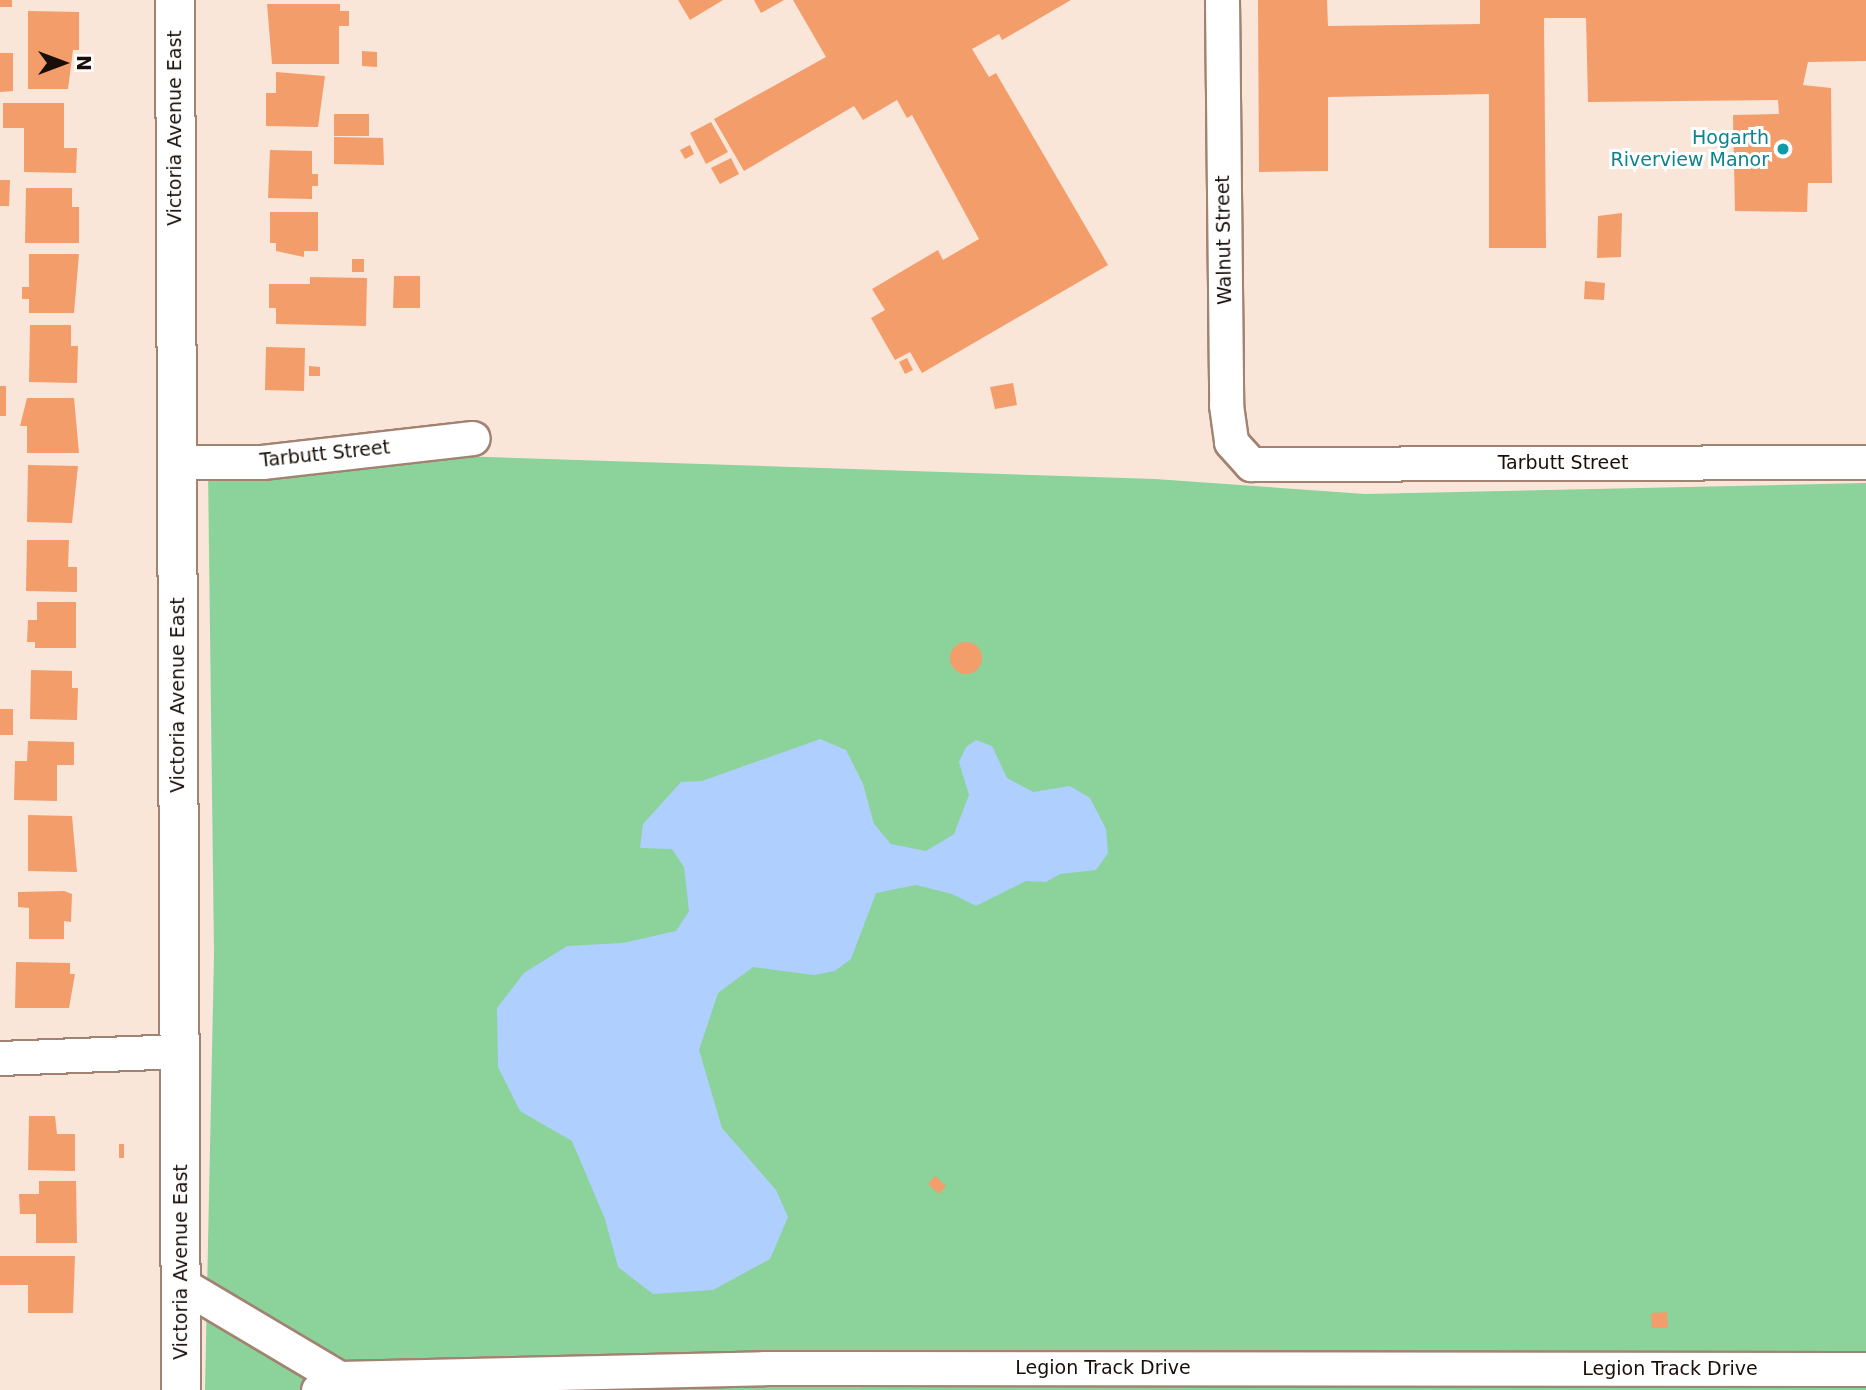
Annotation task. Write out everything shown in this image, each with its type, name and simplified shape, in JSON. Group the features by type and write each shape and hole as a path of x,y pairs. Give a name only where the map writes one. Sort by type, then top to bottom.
{"street":[{"name":"Victoria Avenue East","path":"175,0 181,1390"},
{"name":"Walnut Street","path":"1222,0 1226,405 1231,442 1251,464 1260,464"},
{"name":"Tarbutt Street","path":"176,462 262,462 473,438"},
{"name":"Tarbutt Street","path":"1260,464 1866,462"},
{"path":"0,1058 181,1051"},
{"name":"Legion Track Drive","path":"181,1284 329,1384 764,1368 1866,1369"}],"green space":[{"path":"457,456 1155,479 1365,494 1866,483 1866,1390 205,1390 214,954 208,469"}],"water":[{"path":"820,739 846,750 863,784 874,824 891,844 926,851 954,834 969,795 959,762 966,747 976,740 992,746 1007,778 1033,792 1070,786 1090,798 1106,829 1108,853 1096,870 1060,874 1046,882 1026,881 976,906 952,894 916,885 876,893 851,959 835,971 814,975 753,967 718,993 699,1050 722,1128 776,1190 788,1217 770,1259 713,1290 653,1294 618,1267 605,1219 572,1141 520,1111 498,1067 497,1008 524,973 567,946 623,943 676,931 689,911 684,867 672,849 640,848 643,824 681,782 702,781"}],"building":[{"path":"0,0 12,0 12,7 0,7"},
{"path":"678,0 723,0 690,20"},
{"path":"754,0 784,0 761,13"},
{"path":"793,0 1071,0 1002,40 999,34 972,49 989,77 996,73 1108,265 922,373 910,352 895,360 871,318 885,310 872,289 938,250 943,260 979,239 912,115 907,118 897,100 863,120 854,106 744,171 714,119 826,57"},
{"name":"Hogarth Riverview Manor","path":"1258,0 1327,0 1328,26 1480,24 1480,0 1866,0 1866,61 1808,62 1803,85 1831,88 1832,183 1808,183 1807,212 1735,211 1733,115 1779,114 1778,100 1588,102 1586,18 1544,18 1546,248 1489,248 1489,94 1328,97 1328,171 1259,172"},
{"path":"267,4 340,4 340,11 349,11 349,26 339,26 339,64 272,64"},
{"path":"28,11 79,12 79,50 73,50 68,89 28,89"},
{"path":"362,51 377,52 377,67 362,66"},
{"path":"0,53 13,53 13,91 0,92"},
{"path":"276,72 325,76 318,127 266,126 266,93 276,93"},
{"path":"3,103 64,103 64,148 77,148 76,173 24,172 24,128 3,128"},
{"path":"334,114 369,114 369,136 334,136"},
{"path":"711,122 728,152 706,164 690,133"},
{"path":"334,137 383,138 384,165 334,164"},
{"path":"690,145 694,154 685,159 680,150"},
{"path":"270,150 312,151 312,174 318,174 318,186 312,186 312,199 268,198"},
{"path":"731,158 739,174 720,184 711,168"},
{"path":"0,180 10,180 9,206 0,206"},
{"path":"26,188 72,188 72,207 79,207 79,243 25,243"},
{"path":"270,212 318,212 318,251 304,251 304,257 276,251 276,243 270,243"},
{"path":"1622,213 1621,257 1597,258 1598,216"},
{"path":"29,254 79,254 74,313 29,313 29,299 22,299 22,287 29,287"},
{"path":"352,259 364,259 364,272 352,272"},
{"path":"394,276 420,276 420,308 393,308"},
{"path":"310,277 367,278 366,326 276,324 276,308 269,308 269,284 310,284"},
{"path":"1585,281 1605,283 1604,300 1584,299"},
{"path":"30,325 71,325 71,346 78,346 77,383 29,382"},
{"path":"266,347 305,348 304,391 265,390"},
{"path":"907,358 913,370 905,374 899,362"},
{"path":"309,366 320,367 320,376 309,376"},
{"path":"1013,383 1017,405 995,409 990,387"},
{"path":"0,386 6,386 6,416 0,416"},
{"path":"27,398 74,398 79,453 27,453 27,426 20,426"},
{"path":"28,465 78,466 72,523 27,522"},
{"path":"27,540 69,540 68,567 77,567 77,592 26,591"},
{"path":"37,602 76,602 76,648 35,648 35,642 27,642 28,620 37,620"},
{"path":"966,642 977,647 982,658 977,669 966,674 955,669 950,658 955,647"},
{"path":"31,670 72,671 72,688 78,688 77,720 30,719"},
{"path":"0,709 13,709 13,735 0,735"},
{"path":"28,741 74,742 74,765 57,765 57,801 14,800 15,761 27,761"},
{"path":"28,815 72,816 77,872 28,871"},
{"path":"64,891 72,894 71,922 64,921 64,939 29,939 29,908 18,907 18,892"},
{"path":"16,962 70,963 70,974 75,974 69,1008 15,1008"},
{"path":"29,1116 55,1116 57,1134 75,1134 75,1171 28,1170"},
{"path":"119,1144 124,1144 124,1158 119,1158"},
{"path":"935,1176 946,1186 939,1194 928,1184"},
{"path":"39,1181 76,1181 77,1243 36,1243 36,1214 20,1214 19,1194 39,1194"},
{"path":"0,1256 75,1256 73,1313 28,1313 28,1285 0,1285"},
{"path":"1667,1312 1668,1328 1652,1328 1651,1313"}],"place":[{"name":"Hogarth Riverview Manor","path":"1783,149"}]}
